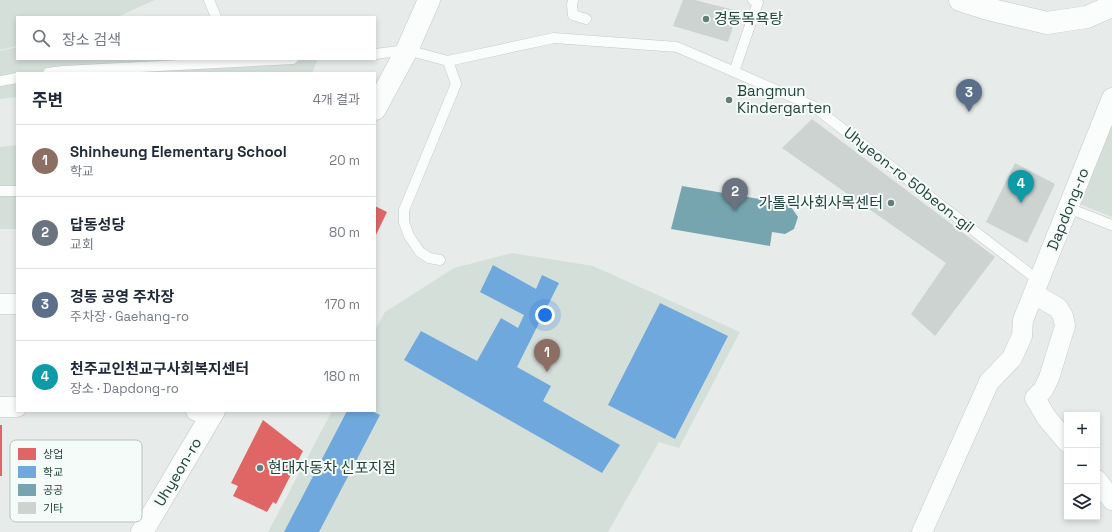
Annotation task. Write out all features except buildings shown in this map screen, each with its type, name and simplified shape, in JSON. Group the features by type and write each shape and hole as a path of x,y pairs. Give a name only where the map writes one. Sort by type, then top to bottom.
{"street":[{"path":"376,107 407,50 428,0"},
{"path":"960,0 988,9 1047,23 1087,17 1112,6"},
{"name":"Dapdong-ro","path":"922,532 989,382 1012,358 1022,336 1023,320 1112,98"},
{"path":"1036,288 1058,308 1063,316 1065,326 1049,378 1043,390 1035,398 1046,417 1064,438"},
{"path":"0,304 16,304"},
{"path":"0,407 16,407"},
{"name":"Uhyeon-ro","path":"142,532 208,412"},
{"path":"1100,484 1112,500"}],"lane":[{"path":"209,0 216,16"},
{"path":"573,0 573,15 586,19"},
{"path":"734,72 758,2 753,0"},
{"name":"Uhyeon-ro 50beon-gil","path":"448,61 554,38 677,48 813,106 1036,288"},
{"path":"376,54 407,50 448,61 456,84 404,210 404,222 409,236 420,252 429,258 440,260"},
{"path":"56,72 234,60"},
{"path":"0,81 16,78"},
{"path":"0,191 16,191"},
{"path":"1068,208 1112,225"}],"shaded area":[{"path":"0,0 155,0 119,16 16,16 16,46 0,50"},
{"path":"16,47 16,60 318,60 312,72 16,72 16,97 0,99 0,51"},
{"path":"1112,125 1112,217 1080,204"},
{"path":"16,145 16,229 0,229 0,147"},
{"path":"512,253 593,266 740,332 679,448 659,442 608,532 268,532 331,412 376,412 376,328 385,312 454,268"}],"place":[{"name":"경동목욕탕","path":"706,19"},
{"name":"Bangmun Kindergarten","path":"729,100"},
{"name":"경동 공영 주차장","path":"969,112"},
{"name":"가톨릭사회사목센터","path":"891,203"},
{"name":"천주교인천교구사회복지센터","path":"1021,203"},
{"name":"답동성당","path":"735,211"},
{"name":"Shinheung Elementary School","path":"547,372"},
{"name":"현대자동차 신포지점","path":"260,468"}]}
